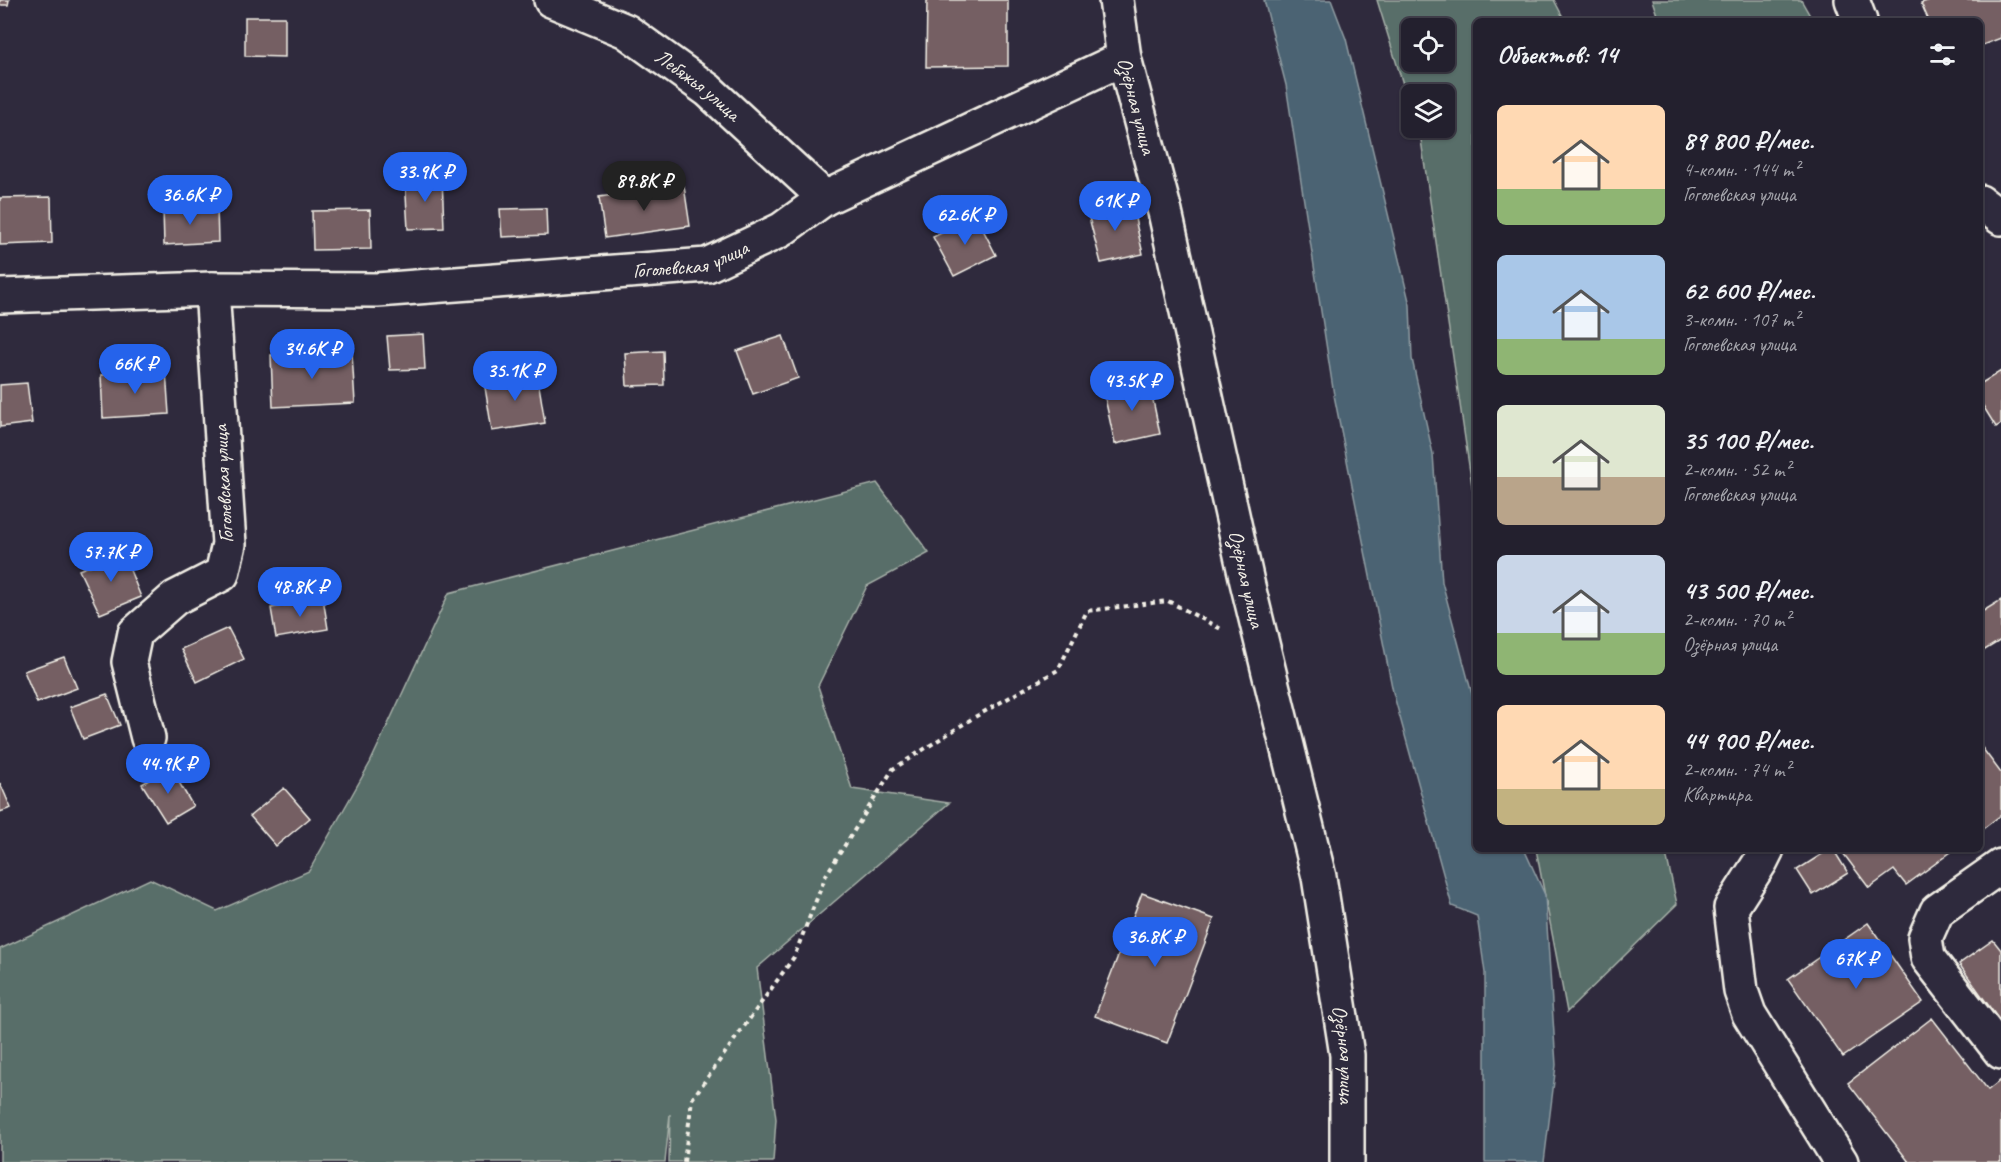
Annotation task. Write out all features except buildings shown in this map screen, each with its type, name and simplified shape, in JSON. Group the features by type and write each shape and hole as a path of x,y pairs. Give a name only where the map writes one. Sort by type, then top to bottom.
{"street":[{"name":"Лебяжья улица","path":"551,0 626,31 708,90 825,198"},
{"name":"Озёрная улица","path":"1116,0 1124,58 1165,212 1264,651 1319,877 1347,1055 1347,1162"},
{"path":"1852,0 1859,18"},
{"name":"Гоголевская улица","path":"0,296 212,289 376,290 707,265 781,230 825,198 1124,58"},
{"name":"Гоголевская улица","path":"148,738 129,662 135,633 175,598 222,574 229,544 212,289"},
{"path":"1766,852 1731,908 1741,991 1749,1014 1841,1162"},
{"path":"1996,881 1936,911 1925,938 1928,958 2001,1052"}],"path":[{"path":"684,1162 692,1099 794,957 826,875 893,770 973,718 1058,670 1087,611 1168,601 1264,651"}],"green space":[{"path":"1377,0 1554,0 1563,18 1473,18 1473,493 1420,138 1455,138 1455,84 1403,84"},
{"path":"1652,0 1801,0 1811,18 1658,18"},
{"path":"877,483 929,553 867,586 818,686 852,789 949,803 757,968 776,1119 773,1162 669,1162 670,1114 665,1162 0,1162 0,949 150,879 217,911 309,871 370,763 449,593"},
{"path":"1537,852 1666,852 1677,904 1567,1012"}],"water":[{"path":"1264,0 1331,0 1346,39 1410,305 1412,359 1433,454 1442,582 1473,698 1473,852 1525,852 1545,895 1556,1065 1544,1162 1485,1162 1485,973 1477,916 1452,906 1393,692 1334,395 1286,85"}]}
